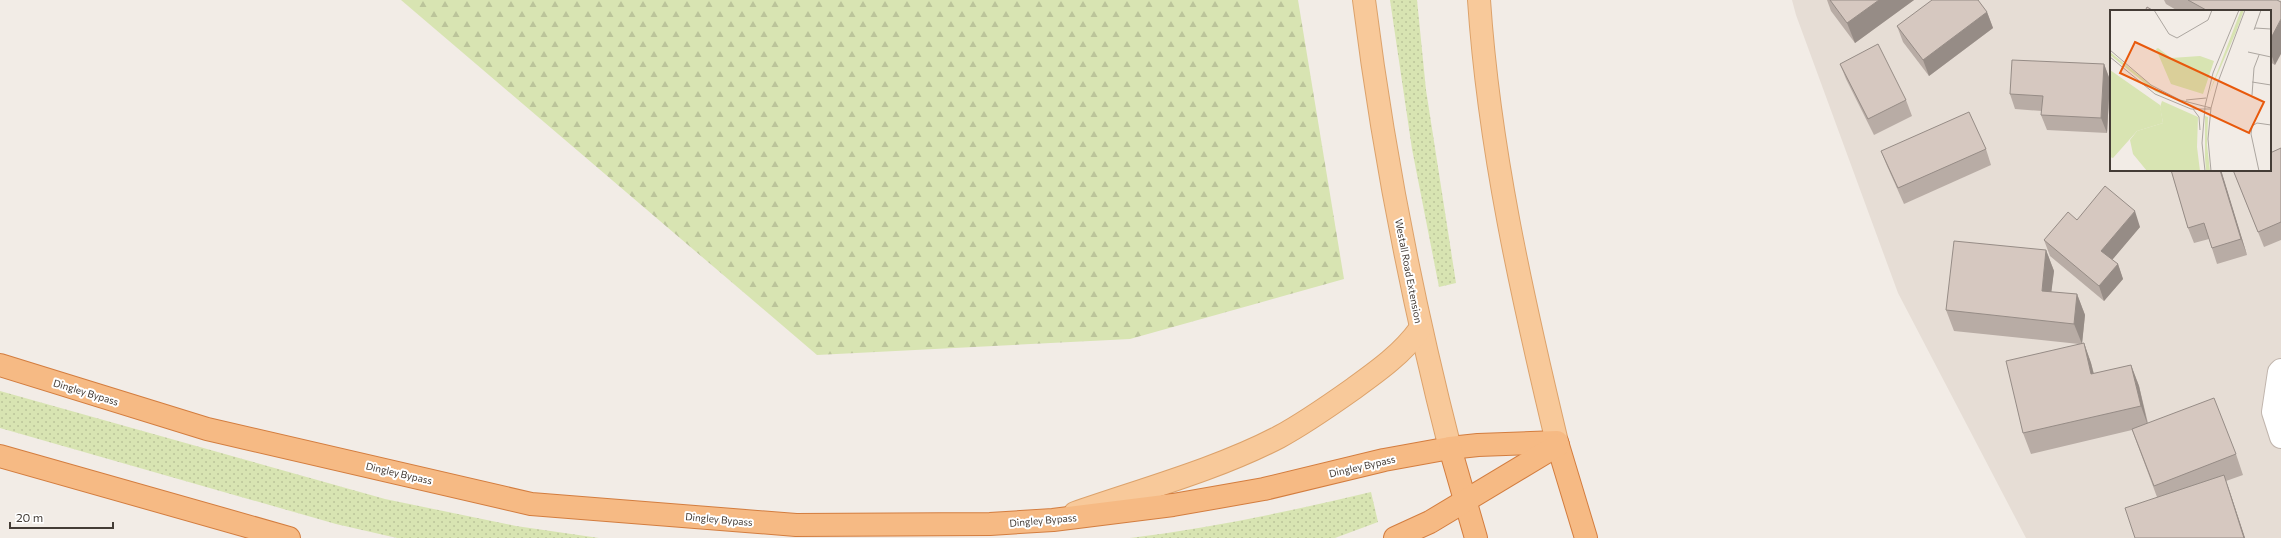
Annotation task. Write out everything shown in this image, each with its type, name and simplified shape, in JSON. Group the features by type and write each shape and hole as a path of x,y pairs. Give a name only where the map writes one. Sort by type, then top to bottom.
{"highway":[{"name":"Dingley Bypass","path":"0,365 207,429 531,504 796,525 990,524 1053,520 1173,505 1256,490 1392,459 1450,448 1478,445 1557,443"},
{"path":"1395,538 1430,522 1557,443 1586,538"},
{"name":"Westall Road Extension","path":"1450,448 1464,502 1476,538"},
{"path":"0,456 289,538"}],"main road":[{"name":"Westall Road Extension","path":"1364,0 1381,127 1420,329 1450,448"},
{"path":"1479,0 1493,128 1506,208 1532,340 1557,443"},
{"path":"1053,520 1217,463 1279,437 1328,407 1381,369 1408,344 1420,329"}],"street":[{"path":"2281,370 2279,372 2273,412 2281,437"}],"shaded area":[{"path":"1792,0 2281,0 2281,538 2026,538 1898,293 1796,15"}],"green space":[{"path":"401,0 1298,0 1344,279 1130,339 817,355"},
{"path":"1390,0 1417,0 1426,90 1456,283 1439,287 1412,149"},
{"path":"0,391 385,499 516,526 599,538 397,538 336,524 0,428"},
{"path":"1371,492 1378,522 1335,538 1130,538 1251,518"}],"building":[{"path":"1830,0 1879,0 1847,23"},
{"path":"1932,0 1978,0 1987,12 1923,60 1897,26"},
{"path":"2188,0 2277,0 2281,2 2281,19 2271,38 2271,10 2206,10"},
{"path":"2147,7 2152,10 2146,10"},
{"path":"1878,44 1906,100 1868,119 1840,64"},
{"path":"2012,60 2104,64 2101,118 2041,115 2043,96 2010,94"},
{"path":"1969,112 1986,149 1898,188 1881,151"},
{"path":"2281,148 2281,222 2258,232 2233,171 2271,171 2271,153"},
{"path":"2171,171 2220,171 2241,239 2212,248 2204,223 2188,228"},
{"path":"2105,186 2135,211 2101,251 2118,264 2099,286 2044,240 2068,212 2077,220"},
{"path":"1954,241 2046,250 2042,291 2077,294 2074,324 1946,310"},
{"path":"2084,343 2091,374 2131,365 2141,406 2023,433 2006,361"},
{"path":"2214,398 2236,454 2154,486 2132,429"},
{"path":"2224,475 2244,538 2135,538 2125,508"}]}
